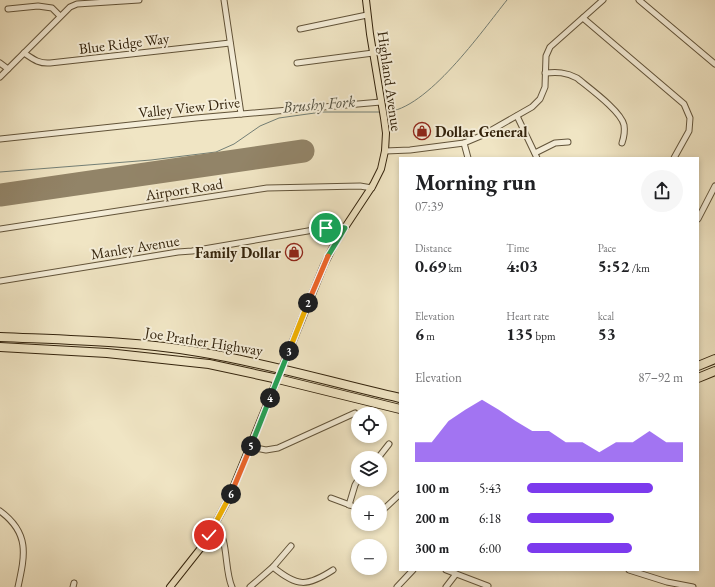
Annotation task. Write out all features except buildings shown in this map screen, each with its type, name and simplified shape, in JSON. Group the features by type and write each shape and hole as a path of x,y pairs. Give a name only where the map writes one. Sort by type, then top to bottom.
{"highway":[{"name":"Joe Prather Highway","path":"0,337 95,341 157,346 282,368 399,398"},
{"name":"Joe Prather Highway","path":"0,347 107,353 190,361 278,379 399,409"},
{"path":"699,366 715,359"},
{"path":"699,378 715,372"}],"main road":[{"name":"Highland Avenue","path":"170,587 204,544 228,500 251,447 324,265 345,228 372,188 380,169 385,151 386,133 366,0"}],"street":[{"path":"0,77 70,7 78,4 139,0"},
{"path":"224,0 241,114"},
{"path":"385,151 410,150 464,143 483,135 532,107 540,99 545,87 546,56 550,47 603,0"},
{"path":"639,0 715,64"},
{"path":"8,9 38,6 52,8 60,16"},
{"path":"300,29 368,15"},
{"path":"583,18 684,104 690,118 688,131 675,157"},
{"name":"Blue Ridge Way","path":"24,53 42,64 230,43"},
{"path":"297,63 373,54"},
{"path":"0,63 8,69"},
{"path":"545,73 560,72 570,74 577,78 618,113 624,123 625,133 622,143"},
{"name":"Valley View Drive","path":"0,139 241,114 382,104"},
{"path":"517,116 536,155 556,143 568,142"},
{"path":"464,143 468,157"},
{"name":"Airport Road","path":"0,229 267,188 360,186 372,188"},
{"path":"699,217 715,186"},
{"name":"Manley Avenue","path":"0,281 192,251 331,227 345,228"},
{"path":"251,447 266,450 278,448 351,415"},
{"path":"384,451 389,444"},
{"path":"331,498 349,505 354,487"},
{"path":"387,506 399,495"},
{"path":"0,511 13,523 19,531 23,541 24,557 18,587"},
{"path":"215,525 219,529 222,538 232,587"},
{"path":"250,587 273,567 291,546"},
{"path":"273,567 289,581 299,586 306,587 318,583 333,570"},
{"path":"397,587 413,571"},
{"path":"448,571 488,586"},
{"path":"632,571 667,582 694,587"},
{"path":"446,587 456,574"}],"waterway":[{"name":"Brushy Fork","path":"386,112 402,108 419,98 436,84 469,49 507,0"},
{"name":"Brushy Fork","path":"0,172 151,160 216,152 234,144 260,126 279,118 322,112 381,112"}],"runway":[{"path":"0,195 303,151"}],"place":[{"name":"Dollar General","path":"422,131"},
{"name":"Family Dollar","path":"294,252"}],"route":[{"path":"209,535 228,500 251,447 317,280 330,253 345,228 326,228"}]}
